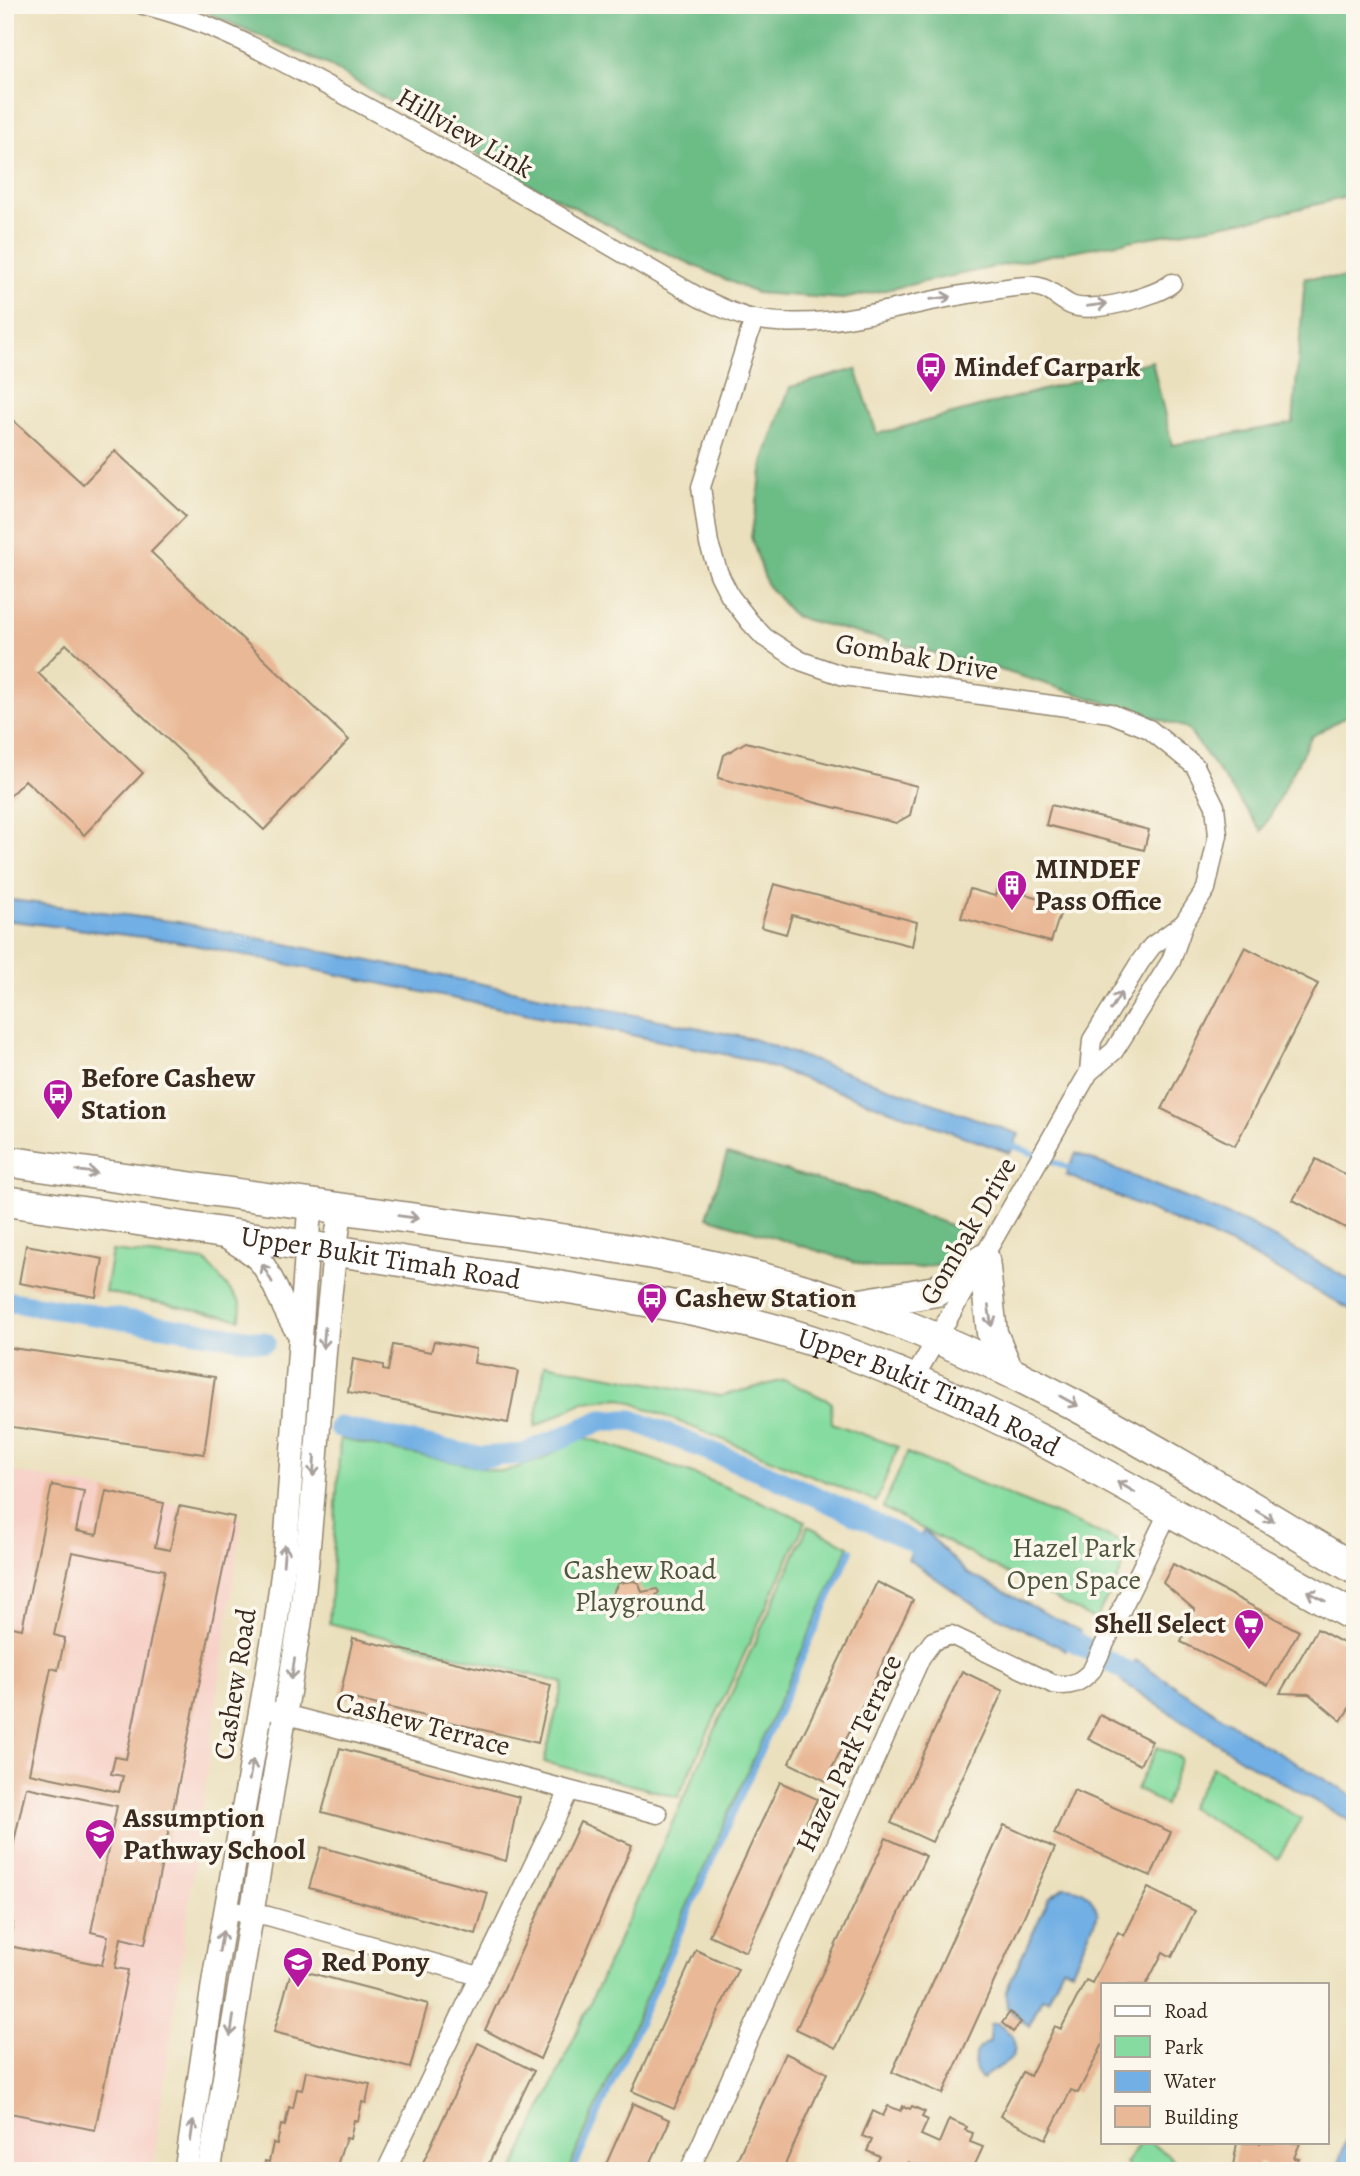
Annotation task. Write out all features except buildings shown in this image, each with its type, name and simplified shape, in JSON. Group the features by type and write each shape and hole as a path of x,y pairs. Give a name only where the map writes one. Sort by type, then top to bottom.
{"highway":[{"name":"Upper Bukit Timah Road","path":"5,1161 609,1245 749,1275 851,1305 936,1337 1061,1396 1355,1569"},
{"name":"Upper Bukit Timah Road","path":"5,1200 216,1230 612,1295 736,1319 826,1346 913,1380 1083,1462 1168,1513 1355,1617"},
{"path":"609,1245 601,1254 597,1275 612,1295"},
{"path":"851,1305 936,1291 984,1259 992,1333 1007,1371"}],"street":[{"name":"Hillview Link","path":"143,5 185,17 272,57 377,112 700,298 754,319"},
{"path":"754,319 820,322 875,313 933,299 1034,286 1052,292 1072,306 1086,307 1150,297 1172,283"},
{"name":"Gombak Drive","path":"754,319 701,487 709,544 730,596 764,637 801,661 844,677 1110,713 1149,729 1195,766 1215,806 1218,835 1215,860 1206,889 1184,923 1171,961 1114,1051 1089,1072 913,1380"},
{"name":"Gombak Drive","path":"1089,1072 1092,1040 1140,962 1152,946 1184,923"},
{"name":"Cashew Road","path":"209,2171 250,1913 286,1714 309,1560 320,1387 321,1247 310,1203"},
{"name":"Cashew Road","path":"186,2171 285,1556 299,1333 321,1247 341,1208"},
{"path":"216,1230 250,1252 262,1265 287,1318 299,1333"},
{"name":"Hazel Park Terrace","path":"689,2171 921,1657 933,1641 951,1635 1053,1684 1066,1686 1081,1681 1092,1670 1168,1513"},
{"name":"Cashew Terrace","path":"262,1708 658,1814"},
{"path":"386,2171 569,1791"},
{"path":"226,1910 250,1913 479,1976"}],"shaded area":[{"name":"Assumption Pathway School","path":"5,1470 242,1518 152,2171 36,2171 5,2167"}],"green space":[{"path":"189,5 1355,5 1355,195 1265,217 1061,253 843,299 756,293 653,247 530,185 326,64"},
{"path":"1305,277 1355,279 1355,711 1311,737 1262,831 1187,728 1001,670 795,617 767,585 751,537 764,459 790,387 856,369 877,434 1152,361 1172,445 1293,423"},
{"path":"727,1154 879,1198 965,1231 940,1264 916,1268 874,1268 707,1217"},
{"path":"112,1251 206,1261 241,1303 240,1319 105,1292"},
{"path":"545,1364 720,1396 785,1380 831,1402 832,1423 898,1447 876,1502 621,1398 583,1402 535,1427"},
{"name":"Cashew Road Playground","path":"586,1438 670,1465 806,1521 678,1797 544,1762 563,1683 329,1623 340,1439 503,1472 541,1460 575,1440"},
{"name":"Hazel Park Open Space","path":"907,1453 1124,1543 1121,1572 1095,1620 883,1508"},
{"path":"808,1526 849,1546 568,2171 513,2171"},
{"path":"1157,1747 1181,1758 1165,1805 1136,1789"},
{"path":"1213,1767 1301,1819 1278,1859 1189,1807"},
{"path":"1139,2144 1152,2144 1189,2171 1134,2171 1125,2164"}],"water":[{"path":"5,899 178,922 753,1039 1019,1134 1010,1153 748,1059 174,941 5,920"},
{"path":"1076,1153 1247,1223 1355,1282 1355,1312 1236,1247 1066,1175"},
{"path":"924,1530 967,1573 1080,1631 1066,1650 976,1606 908,1559"},
{"path":"1136,1660 1258,1741 1355,1797 1355,1824 1243,1760 1121,1681"},
{"path":"1064,1887 1086,1894 1098,1914 1072,1971 1063,1967 1048,2000 1042,1998 1029,2026 1007,2008 1006,1991 1049,1898"},
{"path":"997,2023 1013,2036 1014,2054 982,2080 976,2069 976,2053 990,2042 990,2024"},
{"path":"1355,2118 1355,2171 1335,2171"}],"waterway":[{"path":"1006,1143 1077,1171"},
{"path":"5,1301 265,1342"},
{"path":"339,1427 480,1457 524,1454 602,1420 632,1420 760,1471 865,1519 911,1541 937,1563"},
{"path":"573,2171 851,1550"},
{"path":"1049,1627 1152,1686"}],"place":[{"name":"Mindef Carpark","path":"931,394"},
{"name":"MINDEF Pass Office","path":"1012,912"},
{"name":"Before Cashew Station","path":"58,1121"},
{"name":"Cashew Station","path":"652,1325"},
{"name":"Shell Select","path":"1249,1651"},
{"name":"Assumption Pathway School","path":"100,1861"},
{"name":"Red Pony","path":"298,1989"}]}
